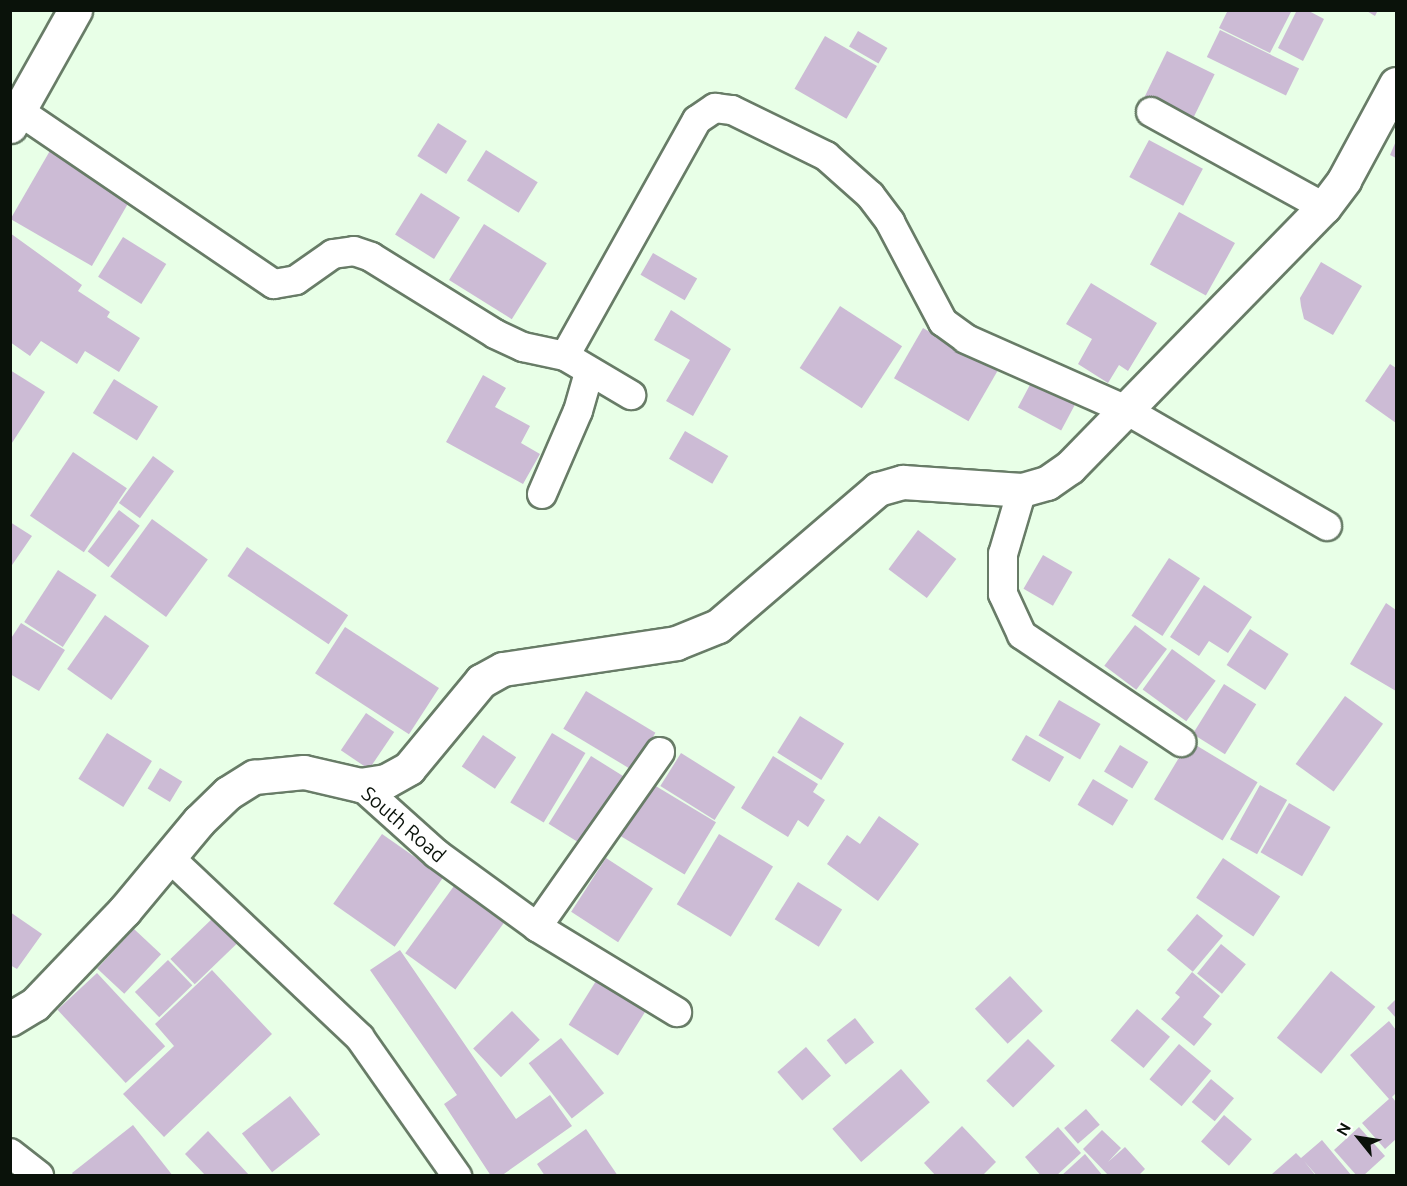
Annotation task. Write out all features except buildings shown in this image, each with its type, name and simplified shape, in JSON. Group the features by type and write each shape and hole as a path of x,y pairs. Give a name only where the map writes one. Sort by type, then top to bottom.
{"street":[{"path":"75,10 15,118 274,284 296,280 333,254 354,251 371,257 495,334 523,347 565,357 589,373 631,395"},
{"path":"360,785 386,781 409,768 481,681 503,669 676,643 718,626 878,489 903,482 1022,490 1047,483 1070,467 1324,207 1344,180 1396,84"},
{"path":"565,357 697,120 715,108 732,110 826,156 870,195 890,222 943,322 966,339 1126,410 1327,526"},
{"path":"1151,112 1324,207"},
{"path":"542,494 578,411 589,373"},
{"path":"1022,490 1003,554 1003,594 1022,635 1181,742"},
{"path":"537,927 660,753"},
{"name":"South Road","path":"10,1019 35,1004 171,859 199,821 228,793 254,777 304,772 360,785 436,854 537,927 677,1012"},
{"path":"171,859 360,1038 457,1176"},
{"path":"10,1153 39,1176"}]}
